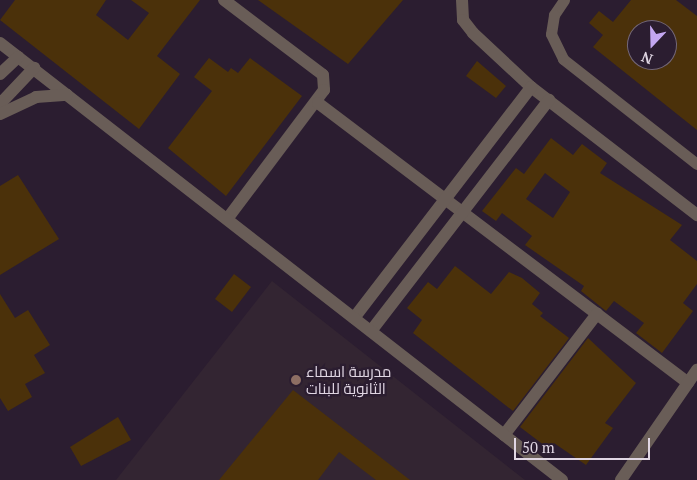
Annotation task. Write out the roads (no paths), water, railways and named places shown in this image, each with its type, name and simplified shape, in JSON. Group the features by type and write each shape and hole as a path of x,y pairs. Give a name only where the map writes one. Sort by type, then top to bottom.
{"street":[{"path":"224,0 323,75 324,90 318,103 227,219"},
{"path":"462,0 463,20 473,33 530,87 697,215"},
{"path":"0,43 562,480"},
{"path":"0,74 18,56"},
{"path":"0,104 34,68"},
{"path":"354,318 446,200 530,87"},
{"path":"0,114 36,97 67,95"},
{"path":"371,331 549,100"},
{"path":"318,103 688,383"},
{"path":"504,435 597,314"},
{"path":"621,480 697,370"}],"lane":[{"path":"557,2 552,34 563,59 697,164"}],"place":[{"name":"مدرسة اسماء الثانوية للبنات","path":"296,380"}]}
